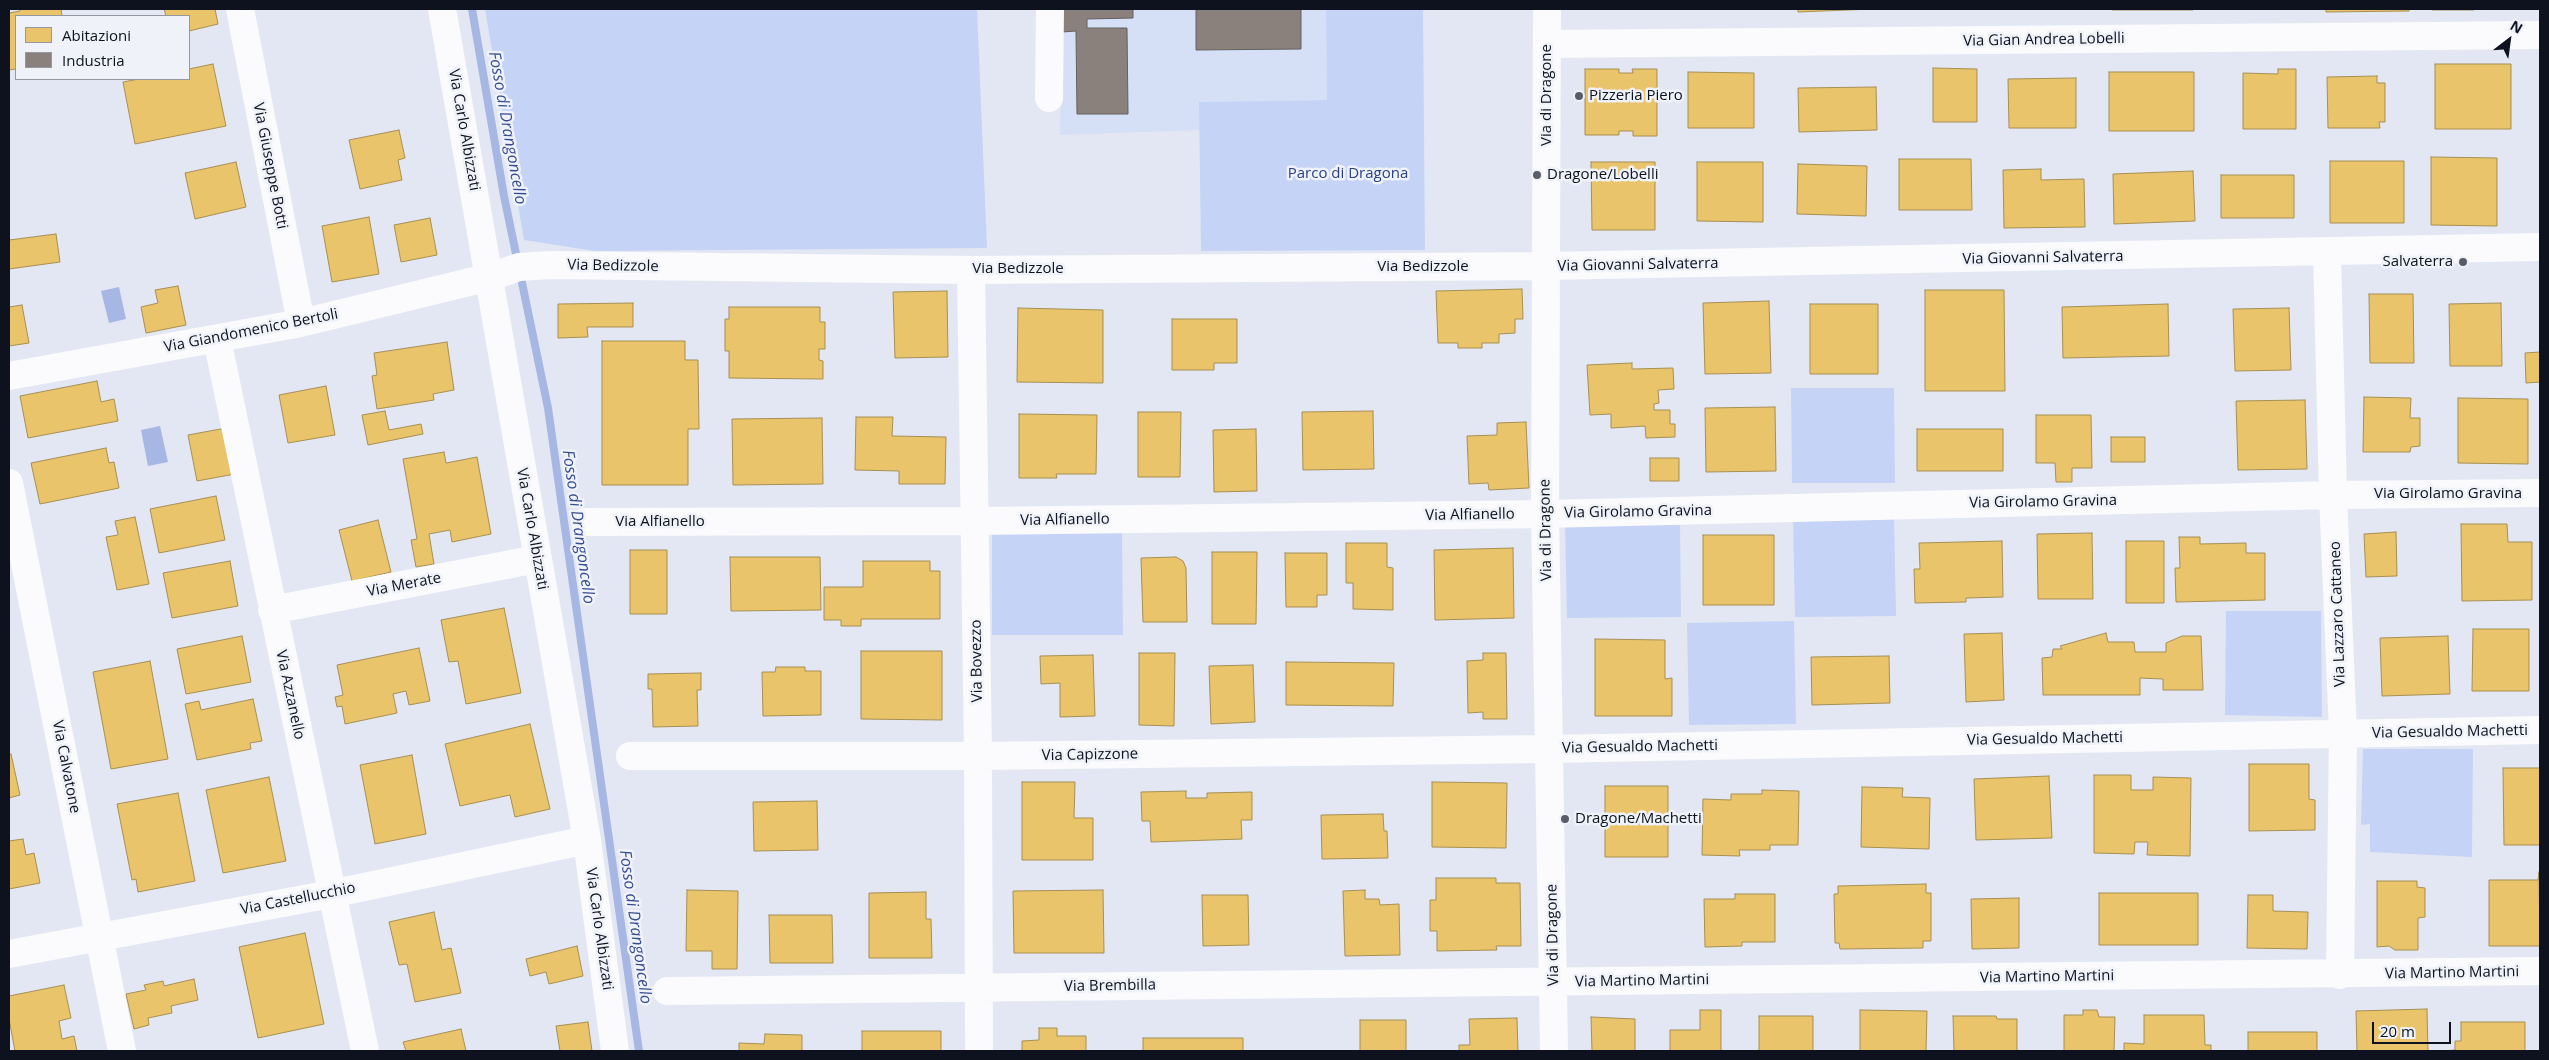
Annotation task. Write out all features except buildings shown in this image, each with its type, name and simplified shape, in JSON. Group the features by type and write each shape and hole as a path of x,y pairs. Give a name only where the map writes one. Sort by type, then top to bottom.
{"street":[{"name":"Via Giuseppe Botti","path":"240,9 301,323"},
{"name":"Via Carlo Albizzati","path":"442,9 587,840 615,1051"},
{"path":"1049,98 1050,9"},
{"name":"Via di Dragone","path":"1547,9 1545,514 1554,1051"},
{"name":"Via Gian Andrea Lobelli","path":"1547,44 2540,35"},
{"name":"Via Giovanni Salvaterra","path":"1546,266 2327,253 2540,247"},
{"name":"Via Lazzaro Cattaneo","path":"2327,253 2333,495 2343,733 2340,975"},
{"name":"Via Bedizzole","path":"490,277 519,267 550,265 971,270 1546,266"},
{"name":"Via Bovezzo","path":"971,270 976,521 979,1051"},
{"name":"Via Giandomenico Bertoli","path":"9,376 301,323 490,277"},
{"name":"Via Azzanello","path":"217,339 365,1051"},
{"name":"Via Calvatone","path":"9,483 122,1051"},
{"name":"Via Girolamo Gravina","path":"1545,514 2333,495 2540,493"},
{"name":"Via Alfianello","path":"584,522 976,521 1545,514"},
{"name":"Via Merate","path":"272,610 537,559"},
{"name":"Via Gesualdo Machetti","path":"1549,749 2540,730"},
{"name":"Via Capizzone","path":"630,756 978,756 1549,749"},
{"name":"Via Castellucchio","path":"9,954 331,894 587,840"},
{"name":"Via Martino Martini","path":"1554,982 2340,975 2540,971"},
{"name":"Via Brembilla","path":"666,991 1554,982"}],"shaded area":[{"path":"1062,9 1326,9 1327,100 1200,102 1200,130 1060,135"},
{"path":"119,287 126,319 109,323 101,291"},
{"path":"160,426 168,462 148,466 141,430"}],"green space":[{"path":"485,9 977,9 987,248 595,251 524,240"},
{"name":"Parco di Dragona","path":"1326,9 1423,9 1425,250 1201,251 1199,102 1327,100"},
{"path":"1791,388 1894,388 1895,483 1792,483"},
{"path":"1894,514 1896,616 1795,617 1793,516"},
{"path":"1680,519 1681,617 1567,618 1565,521"},
{"path":"992,532 1122,532 1123,635 992,635"},
{"path":"2226,611 2321,611 2322,717 2225,715"},
{"path":"1794,621 1796,724 1689,725 1687,623"},
{"path":"2363,749 2473,749 2472,857 2370,852 2370,824 2361,825"}],"waterway":[{"name":"Fosso di Drangoncello","path":"472,9 504,196 548,408 639,1051"}],"place":[{"name":"Pizzeria Piero","path":"1579,96"},
{"name":"Dragone/Lobelli","path":"1537,175"},
{"name":"Salvaterra","path":"2463,262"},
{"name":"Dragone/Machetti","path":"1565,819"}]}
